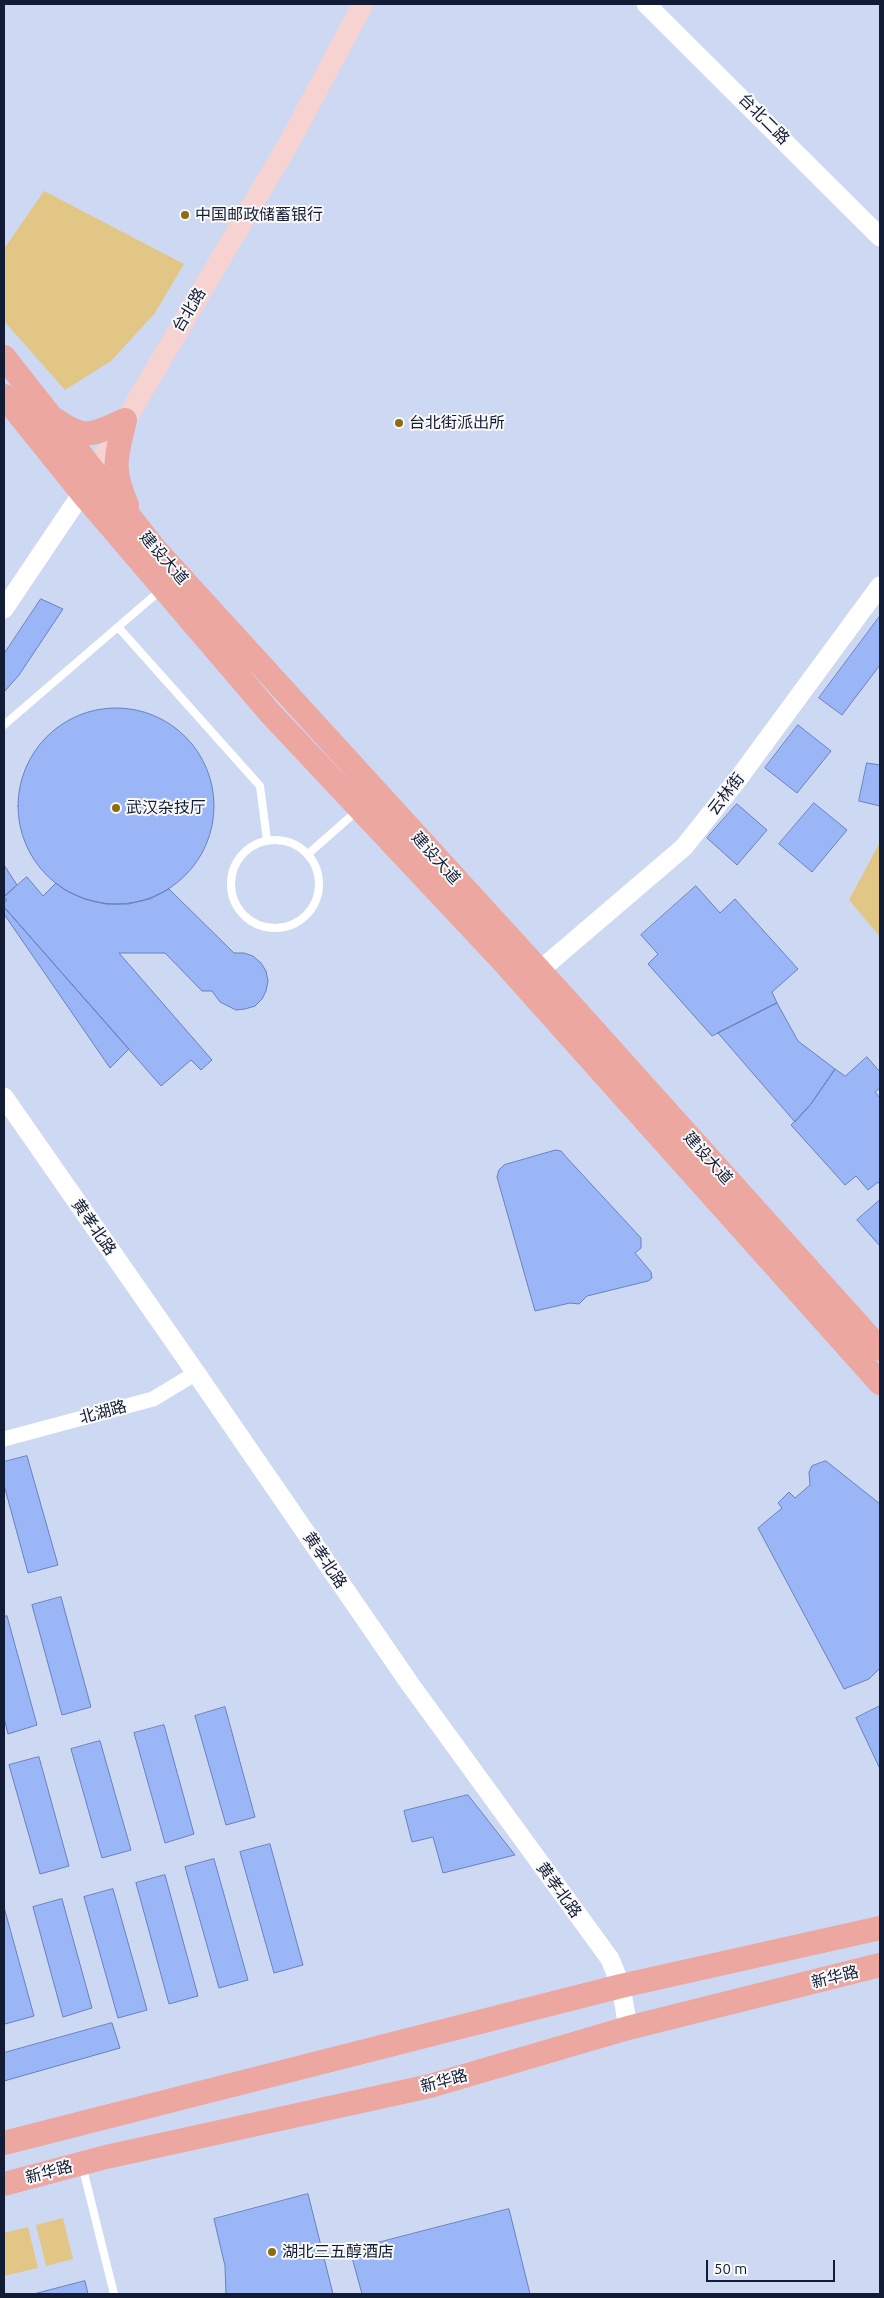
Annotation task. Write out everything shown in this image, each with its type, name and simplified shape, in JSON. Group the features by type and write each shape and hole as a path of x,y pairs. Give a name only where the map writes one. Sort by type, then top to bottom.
{"main road":[{"name":"台北路","path":"82,494 290,141 363,4"},
{"name":"建设大道","path":"4,358 155,549 880,1349"},
{"name":"建设大道","path":"4,396 82,494 270,713 500,958 880,1383"},
{"path":"48,415 77,434 98,431 124,420"},
{"path":"124,420 115,460 119,486 130,511 155,549"},
{"path":"4,2143 620,1986 880,1928"},
{"name":"新华路","path":"4,2184 81,2163 430,2086 628,2028 880,1965"}],"street":[{"name":"台北二路","path":"646,4 880,237"},
{"name":"台北路","path":"4,609 82,494"},
{"name":"云林街","path":"539,971 684,847 738,779 880,586"},
{"name":"黄孝北路","path":"4,1097 410,1684 610,1959 620,1986 628,2028"},
{"name":"北湖路","path":"4,1438 153,1399 196,1373"}],"lane":[{"path":"4,725 163,588"},
{"path":"118,627 260,786 267,840"},
{"path":"308,854 359,809"},
{"path":"267,840 282,840 296,845 308,854 316,867 319,882 318,896 312,908 302,918 290,925 277,928 263,926 250,920 240,910 234,898 231,883 234,868 241,856 253,846 267,840"},
{"path":"81,2163 114,2294"}],"shaded area":[{"path":"44,191 184,264 155,313 111,361 65,390 4,321 4,249"},
{"path":"880,842 880,937 849,900"},
{"path":"63,2218 73,2259 46,2266 36,2225"},
{"path":"28,2227 38,2268 4,2276 4,2233"}],"building":[{"path":"41,599 63,609 19,675 4,692 4,654"},
{"path":"880,616 880,665 842,715 819,698"},
{"name":"武汉杂技厅","path":"116,708 135,710 153,716 170,725 185,737 197,752 206,769 212,787 214,806 212,825 206,843 197,860 185,875 170,887 153,896 135,902 116,904 97,902 79,896 62,887 47,875 35,860 26,843 20,825 18,806 20,787 26,769 35,752 47,737 62,725 79,716 97,710"},
{"path":"798,725 831,751 797,793 765,768"},
{"path":"867,763 880,765 880,806 859,801"},
{"path":"814,803 847,830 812,872 779,844"},
{"path":"737,804 767,830 737,865 707,838"},
{"path":"4,865 17,885 4,897"},
{"path":"27,877 43,896 56,883 65,890 85,899 106,904 128,904 150,899 169,889 234,953 244,953 253,956 261,963 266,971 268,981 266,991 262,999 255,1006 236,1010 220,1002 212,991 202,991 165,953 119,953 212,1060 201,1070 191,1060 161,1086 4,907 4,903 7,900 4,897"},
{"path":"696,886 720,913 735,899 798,969 772,992 777,1003 712,1036 648,964 658,954 641,935"},
{"path":"4,907 129,1049 110,1068 4,914"},
{"path":"777,1003 798,1041 835,1069 811,1104 795,1122 718,1033"},
{"path":"867,1057 880,1072 880,1088 875,1092 880,1098 880,1185 878,1182 868,1190 856,1176 845,1185 791,1125 811,1104 835,1069 845,1076"},
{"path":"556,1150 561,1151 641,1238 641,1248 635,1253 651,1272 652,1278 648,1281 587,1296 579,1304 570,1303 535,1311 497,1177 499,1170 504,1165"},
{"path":"880,1200 880,1246 857,1220"},
{"path":"27,1456 58,1565 28,1573 4,1485 4,1462"},
{"path":"826,1461 880,1504 880,1668 869,1679 844,1689 758,1528 782,1508 778,1503 789,1492 795,1498 810,1485 809,1472 812,1466"},
{"path":"61,1597 91,1707 62,1715 32,1605"},
{"path":"7,1616 37,1725 8,1734 4,1718 4,1617"},
{"path":"880,1706 880,1769 856,1718"},
{"path":"225,1707 255,1817 226,1825 195,1716"},
{"path":"164,1725 194,1834 165,1843 134,1733"},
{"path":"100,1741 131,1850 102,1858 71,1749"},
{"path":"39,1757 69,1866 40,1874 9,1765"},
{"path":"468,1795 515,1855 443,1873 433,1837 412,1842 404,1811"},
{"path":"270,1844 303,1965 274,1973 240,1852"},
{"path":"214,1859 248,1980 219,1988 185,1867"},
{"path":"165,1875 198,1996 169,2004 136,1883"},
{"path":"113,1889 147,2010 118,2018 84,1897"},
{"path":"62,1899 92,2008 63,2017 33,1907"},
{"path":"4,1907 34,2016 5,2024 4,2021"},
{"path":"112,2023 120,2048 4,2081 4,2053"},
{"name":"湖北三五醇酒店","path":"308,2194 333,2294 226,2294 225,2266 214,2219"},
{"path":"509,2209 530,2294 362,2294 350,2250"},
{"path":"85,2281 88,2294 34,2294"}],"place":[{"name":"中国邮政储蓄银行","path":"185,215"},
{"name":"台北街派出所","path":"399,423"},
{"name":"武汉杂技厅","path":"116,808"},
{"name":"湖北三五醇酒店","path":"272,2252"}]}
